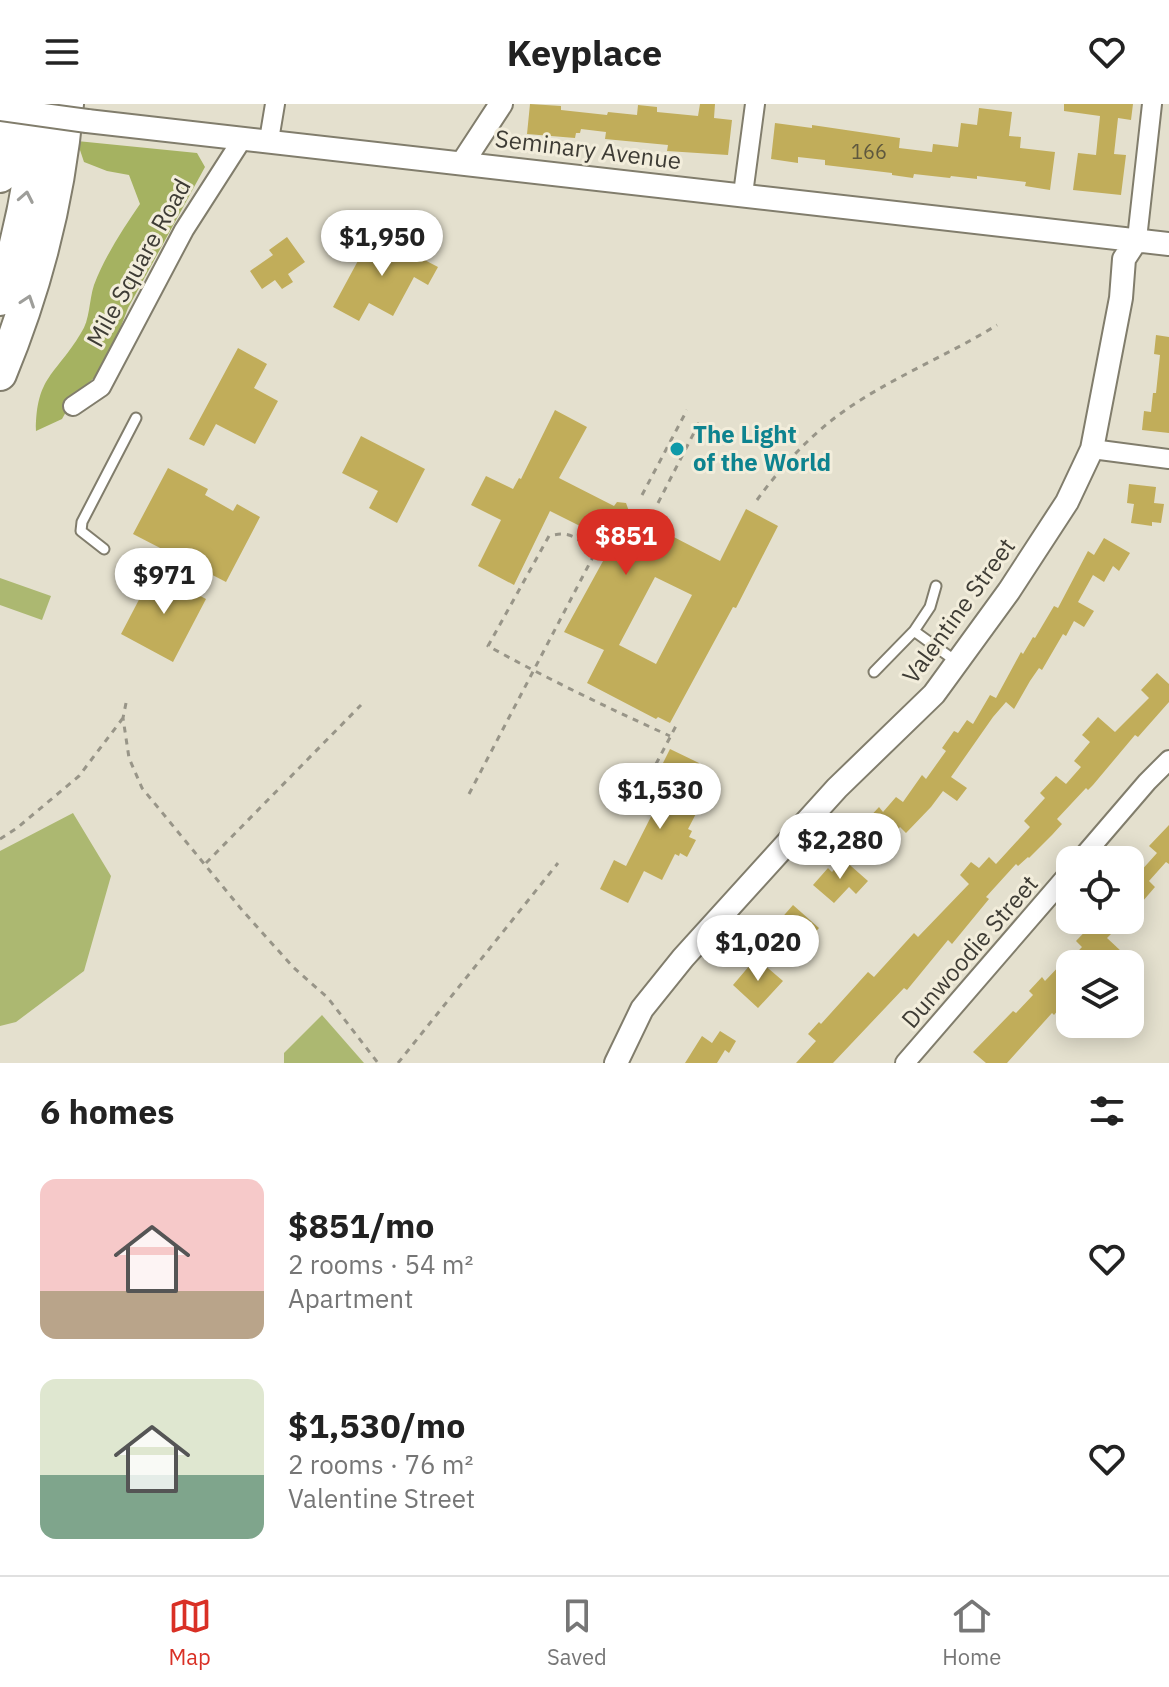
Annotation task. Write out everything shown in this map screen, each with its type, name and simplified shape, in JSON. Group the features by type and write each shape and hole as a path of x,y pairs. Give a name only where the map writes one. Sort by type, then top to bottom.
{"highway":[{"path":"0,176 10,104"},
{"path":"0,299 26,198 39,104"},
{"path":"0,374 30,298 77,112"}],"street":[{"path":"269,140 275,104"},
{"path":"463,162 501,104"},
{"path":"743,194 755,104"},
{"path":"1137,239 1152,104"},
{"name":"Seminary Avenue","path":"0,109 77,112 243,138 1169,244"},
{"name":"Mile Square Road","path":"73,406 101,387 184,230 243,138"},
{"name":"Valentine Street","path":"616,1063 642,1009 683,958 837,788 934,694 1009,591 1067,502 1092,449 1117,322 1124,259 1137,239"},
{"path":"1092,449 1169,459"},
{"path":"1092,846 1169,760"},
{"name":"Dunwoodie Street","path":"905,1063 1056,888"}],"lane":[{"path":"104,549 81,531 82,522 136,418"},
{"path":"874,672 914,631 930,607 936,586"},
{"path":"914,631 957,662"}],"path":[{"path":"757,500 780,471 831,421 861,400 997,325"},
{"path":"642,495 687,410"},
{"path":"658,503 701,419"},
{"path":"469,794 534,672 595,553 571,534 563,532 549,536 488,646 534,672 670,736"},
{"path":"126,703 123,718 129,758 142,788 242,910 293,967 328,998 378,1063"},
{"path":"206,863 361,705"},
{"path":"0,839 79,776 123,718"},
{"path":"656,764 677,724"},
{"path":"398,1063 558,863"}],"green space":[{"path":"77,141 197,153 205,167 128,308 105,368 76,394 62,419 36,431 44,387 84,328 98,274 140,204 129,175 84,162"},
{"path":"0,578 51,596 42,620 0,605"},
{"path":"73,813 111,876 84,971 16,1022 0,1026 0,851"},
{"path":"322,1015 364,1063 284,1063 284,1053"}],"building":[{"path":"530,104 561,106 561,110 607,115 608,112 637,115 638,105 657,107 657,112 698,116 700,104 715,104 714,118 732,120 728,155 667,151 668,145 605,139 606,132 581,129 575,138 527,134"},
{"path":"1064,104 1133,104 1131,120 1118,118 1114,154 1126,155 1121,195 1073,190 1078,153 1096,155 1100,116 1064,111"},
{"path":"979,108 1012,112 1009,136 1021,137 1020,148 1055,152 1050,190 1025,186 1026,182 977,176 977,179 914,174 913,178 825,165 825,160 798,157 798,163 771,159 775,123 812,128 812,125 900,138 899,148 932,152 933,144 958,147 961,123 977,125"},
{"path":"373,233 438,267 428,285 414,277 393,316 369,303 359,321 333,307"},
{"path":"287,237 305,262 288,274 293,282 282,289 275,280 262,289 250,271 273,255 269,250"},
{"path":"1156,335 1169,337 1169,433 1142,430 1144,411 1151,412 1153,393 1156,393 1160,355 1154,354"},
{"path":"238,348 267,364 254,388 278,401 255,444 216,424 204,446 189,439"},
{"path":"555,410 587,427 559,478 614,506 617,502 626,503 630,514 651,524 654,521 664,522 666,533 720,561 746,509 778,526 736,608 733,607 670,723 658,717 656,719 587,683 604,650 564,632 608,552 598,544 596,534 550,511 514,585 478,566 501,520 471,505 486,476 513,489","holes":["655,577 692,595 656,664 619,645"]},
{"path":"361,436 425,469 397,523 369,508 378,491 342,473"},
{"path":"168,468 208,489 205,495 233,511 237,504 260,517 226,582 133,534"},
{"path":"1129,484 1156,487 1154,503 1164,504 1161,523 1152,522 1152,526 1131,523 1134,504 1127,503"},
{"path":"1104,538 1130,553 1119,571 1113,566 1104,582 1093,575 1078,602 1094,611 1084,627 1074,621 1042,670 1039,668 1030,681 1014,709 1006,702 993,717 951,777 967,788 957,801 943,791 906,833 900,827 888,841 866,821 879,807 883,812 896,797 903,802 922,775 926,779 946,751 942,748 954,731 958,733 967,720 973,724 990,695 996,698 1021,652 1023,654 1035,638 1054,606 1058,608 1088,551 1094,555"},
{"path":"154,571 206,599 173,662 121,634"},
{"path":"1157,673 1169,684 1169,702 1138,737 1135,735 1093,785 1088,790 1086,788 1057,819 1062,824 1052,835 1029,858 1018,866 1016,864 986,897 989,899 952,944 948,940 907,990 904,988 833,1063 796,1063 816,1041 808,1034 819,1022 821,1024 868,972 874,977 914,933 918,937 969,884 960,875 971,862 979,868 989,857 996,864 1030,827 1024,821 1045,798 1040,793 1056,776 1066,784 1081,767 1074,761 1090,742 1082,735 1098,717 1115,732 1149,698 1141,690"},
{"path":"670,749 699,763 683,795 701,804 688,829 692,831 689,837 696,840 687,857 675,854 662,880 644,871 628,903 600,889 614,860 626,866 668,783 656,777"},
{"path":"1169,825 1169,864 1166,862 1149,881 1155,887 1144,900 1144,867 1157,853 1149,846"},
{"path":"843,859 868,881 856,894 849,887 834,903 813,885 828,868 832,872"},
{"path":"793,905 819,928 810,938 799,928 786,943 771,930"},
{"path":"1083,934 1111,934 1107,938 1120,950 1079,950 1082,947 1076,941"},
{"path":"756,958 783,981 758,1008 733,985"},
{"path":"1056,969 1056,1013 1052,1013 1007,1063 986,1063 973,1052 1033,995 1029,991 1042,977 1045,981"},
{"path":"720,1031 736,1041 729,1053 725,1050 717,1063 685,1063 702,1036 712,1043"}],"place":[{"name":"The Light of the World","path":"677,449"}]}
